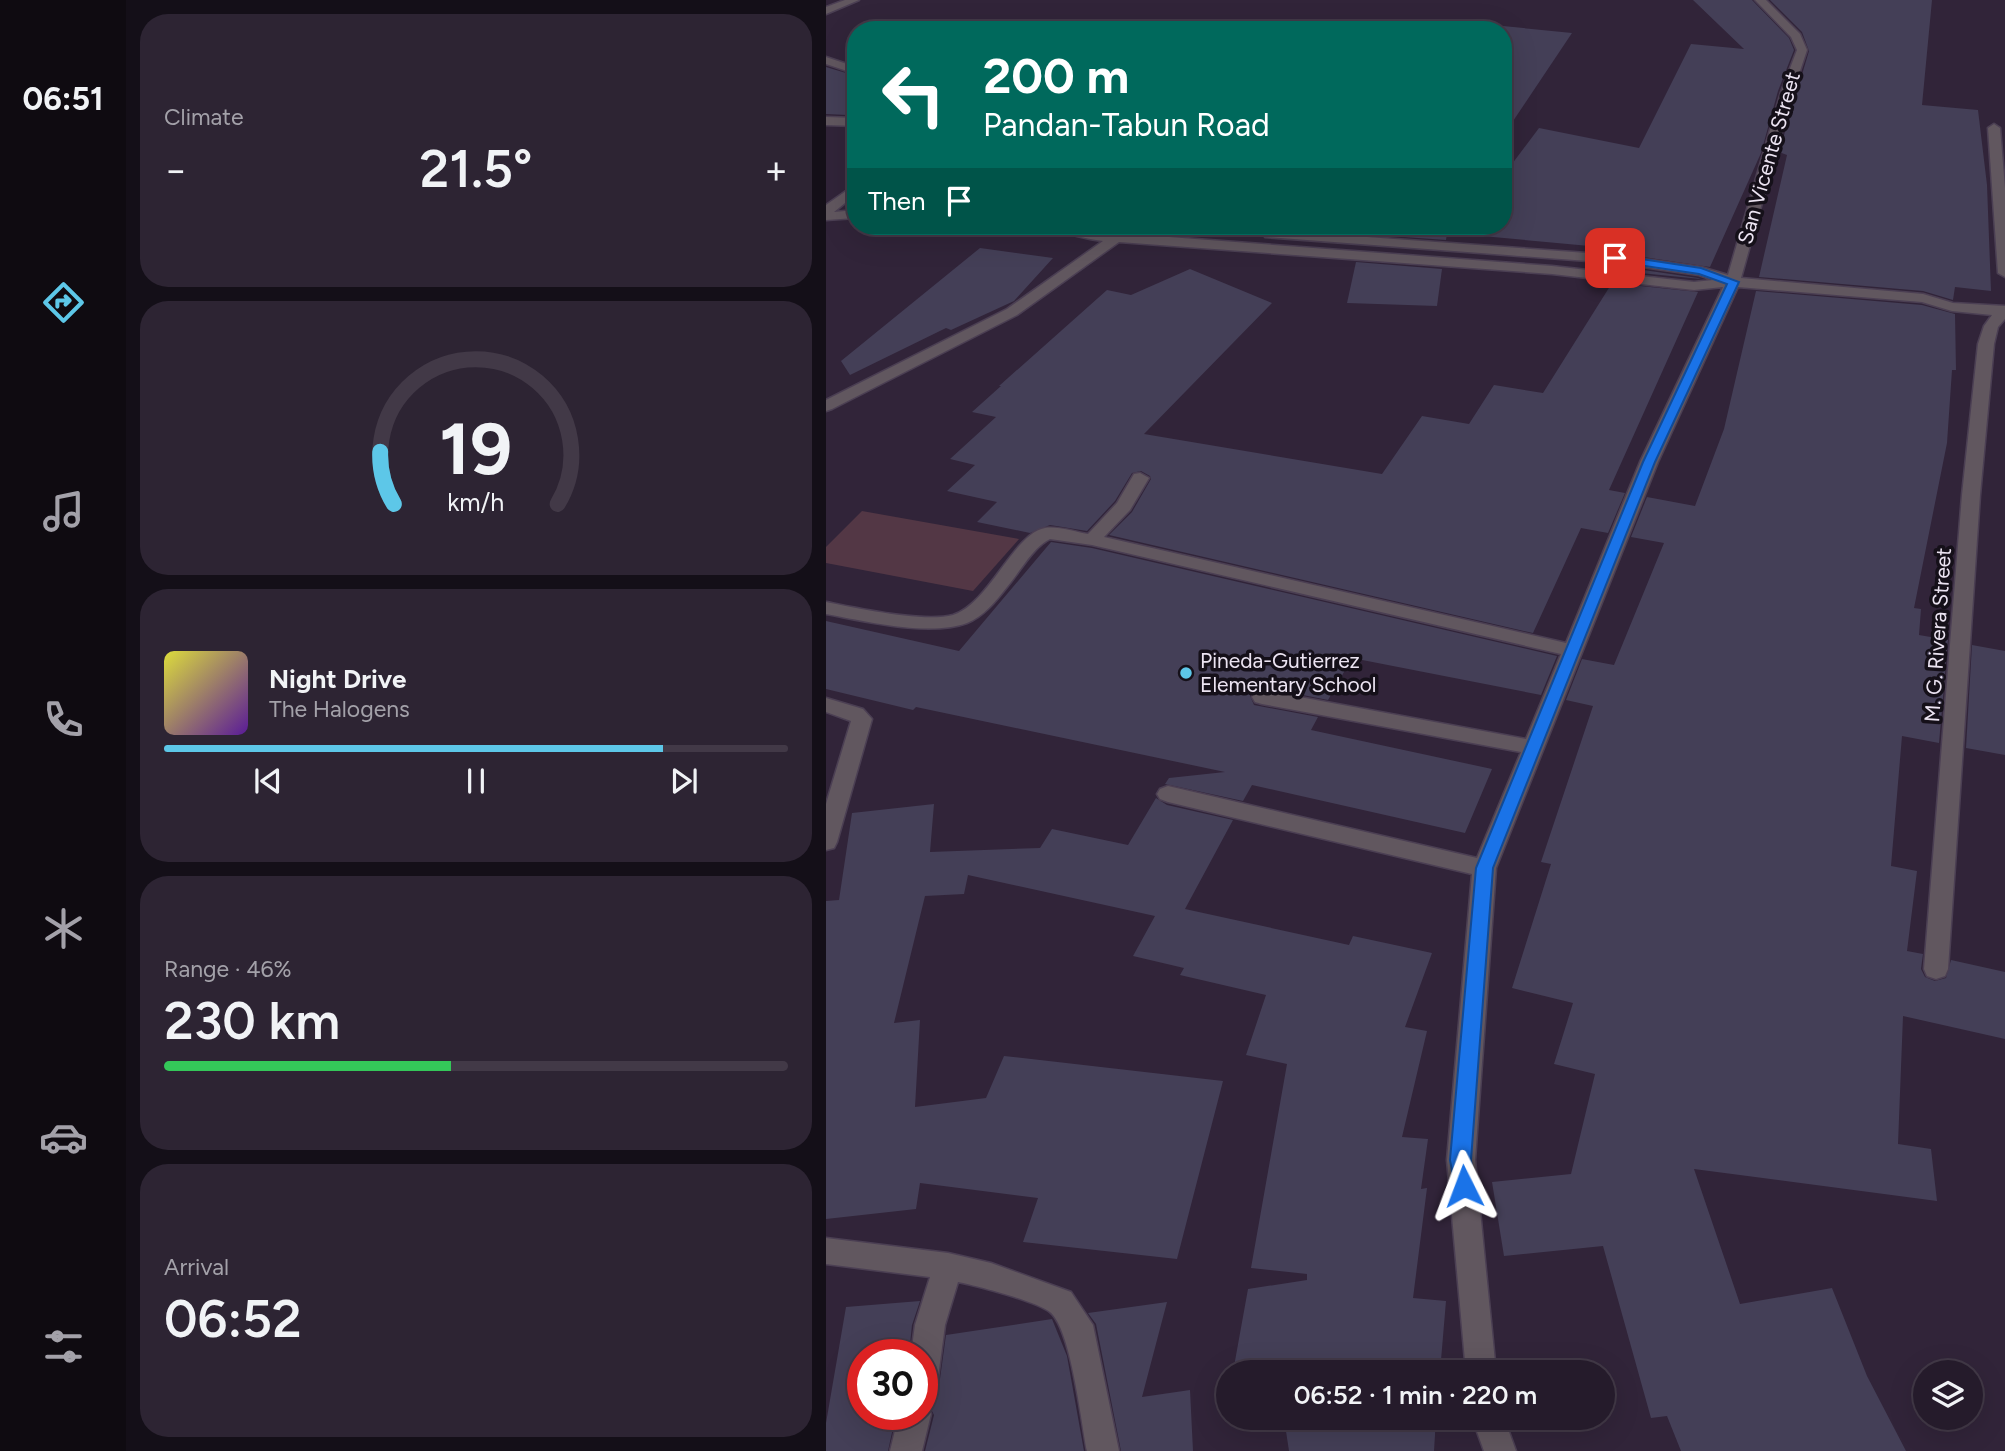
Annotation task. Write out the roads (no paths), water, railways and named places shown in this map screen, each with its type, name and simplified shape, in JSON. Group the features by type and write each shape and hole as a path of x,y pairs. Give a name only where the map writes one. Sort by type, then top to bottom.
{"street":[{"path":"826,11 854,0"},
{"name":"San Vicente Street","path":"1480,1360 1461,1160 1485,868 1649,462 1733,282 1787,92 1802,50 1796,36 1760,0"},
{"path":"826,60 847,69"},
{"path":"826,74 847,73"},
{"path":"826,121 847,122"},
{"path":"1994,128 2005,273"},
{"path":"828,209 847,195"},
{"path":"828,209 847,208"},
{"path":"828,209 847,212"},
{"path":"826,406 1012,312 1119,235"},
{"path":"1153,235 1208,243 1612,275 1694,286 1733,282 1923,298 1952,307 2005,311"},
{"path":"1208,243 1212,235"},
{"path":"1297,235 1615,258 1701,271 1733,282"},
{"path":"1335,253 1341,238"},
{"path":"1552,270 1555,254"},
{"path":"1612,275 1615,258"},
{"path":"1923,298 1942,293 2005,297"},
{"name":"M. G. Rivera Street","path":"1936,969 1971,495 1986,344 1991,326 2005,311"},
{"path":"1092,540 1124,506 1140,478"},
{"path":"826,608 938,622 962,619 984,602 1039,537 1048,533 1092,540 1573,651"},
{"path":"1262,697 1533,747"},
{"path":"826,705 856,714 862,719 826,842"},
{"path":"1168,794 1485,868"},
{"path":"826,1251 948,1266 991,1276 1060,1302 1078,1325 1102,1451"},
{"path":"928,1339 948,1266"},
{"path":"906,1451 911,1430"},
{"path":"1492,1430 1500,1451"}],"place":[{"name":"Pineda-Gutierrez Elementary School","path":"1186,673"}]}
